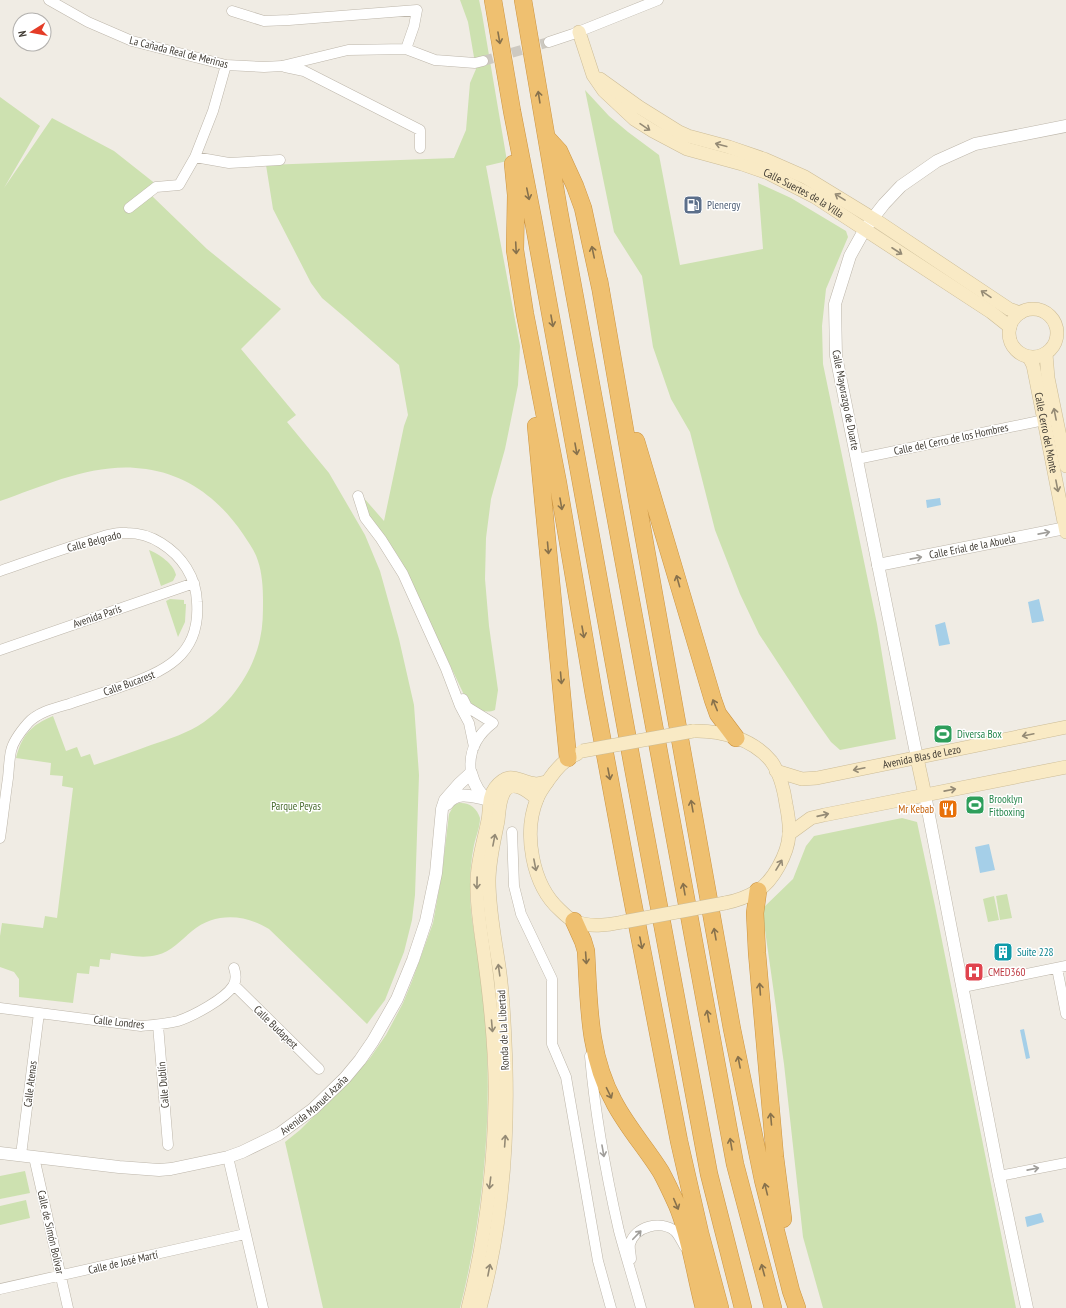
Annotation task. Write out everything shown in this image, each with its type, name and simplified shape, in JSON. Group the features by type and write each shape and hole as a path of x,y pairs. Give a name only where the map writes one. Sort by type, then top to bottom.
{"highway":[{"path":"493,0 512,112 536,234 635,780 709,1174 743,1308"},
{"path":"523,0 545,135 735,1164 773,1308"},
{"path":"512,112 511,154 516,195 515,250 525,314 558,483 593,687 679,1141 700,1233 720,1308"},
{"path":"545,135 559,151 575,186 582,208 635,435 712,700 718,714 736,738"},
{"path":"599,280 732,1029 763,1180 797,1308"},
{"path":"525,314 575,755"},
{"path":"758,891 755,920 764,1046 775,1157 784,1227 802,1308"},
{"path":"574,921 586,951 589,1015 594,1046 604,1082 624,1120 661,1173 670,1189 683,1221 704,1308"}],"main road":[{"name":"Calle Suertes de la Villa","path":"579,32 593,75 604,91 634,119 653,132 687,149 742,164 774,176 815,197 990,312 1010,327"},
{"name":"Calle Suertes de la Villa","path":"593,75 645,111 679,132 688,136 748,153 791,170 829,191 873,218 1009,310 1020,313"},
{"path":"1030,309 1036,309 1060,320 1056,326 1062,336 1046,354 1041,357 1029,357 1024,356 1014,349 1010,338 1010,327 1015,317 1020,313 1030,309"},
{"name":"Calle Cerro del Monte","path":"1046,354 1048,378 1066,466"},
{"name":"Calle Cerro del Monte","path":"1029,357 1033,365 1066,530"},
{"name":"Avenida Blas de Lezo","path":"776,771 802,778 817,778 1066,727"},
{"path":"693,731 721,733 736,738 746,742 771,761 785,796 789,834 787,848 773,875 758,891 738,900 725,903 623,922 595,925 574,921 552,903 546,894 535,869 530,831 532,815 537,799 556,770 575,755 693,731"},
{"path":"917,758 925,795"},
{"path":"789,834 811,818 1066,767"},
{"name":"Ronda de La Libertad","path":"468,1308 480,1253 487,1208 492,1163 495,1099 492,1036 487,979 478,910 477,884 478,862 488,819 487,801 500,783 507,779 515,777 536,784 547,782"},
{"name":"Ronda de La Libertad","path":"480,1308 488,1273 500,1198 506,1118 503,1010 500,975 491,916 489,881 492,853 500,802 507,788 515,786 522,788 537,799"}],"street":[{"name":"La Cañada Real de Merinas","path":"49,0 88,22 132,41 226,65 264,67 282,66 348,50 406,49 435,60 475,64 483,61"},
{"path":"549,42 579,32 658,0"},
{"path":"232,11 264,21 289,20 417,5 414,26 406,49"},
{"path":"129,208 156,187 179,185 195,157 213,111 226,65"},
{"path":"282,66 304,71 376,109 420,130 420,148"},
{"name":"Calle Mayorazgo de Duarte","path":"917,758 836,356 835,304 850,256 865,229 884,204 901,186 918,173 949,154 975,144 1066,126"},
{"path":"195,157 229,163 280,160"},
{"name":"Calle del Cerro de los Hombres","path":"857,459 1044,420"},
{"path":"358,496 366,518 403,574 446,669 460,706 470,723 474,747"},
{"name":"Calle Erial de la Abuela","path":"878,565 1066,530"},
{"name":"Calle Belgrado","path":"0,571 112,534 126,532 146,536 163,544 181,559 194,583"},
{"name":"Avenida París","path":"0,650 194,583"},
{"name":"Calle Bucarest","path":"0,838 11,750 18,735 30,722 46,712 143,679 160,672 173,663 190,642 196,623 197,601 194,583"},
{"path":"446,669 467,707 493,723 482,734 474,747 471,760 471,773 476,786 487,801"},
{"name":"Avenida Manuel Azaña","path":"0,1153 119,1168 159,1170 184,1167 228,1157 279,1134 296,1123 345,1078 373,1041 397,999 413,960 426,921 436,873 442,809 445,800 458,784 471,773"},
{"path":"442,809 451,799 459,796 468,795 487,801"},
{"path":"925,795 999,1176 1028,1308"},
{"path":"512,832 514,886 521,914 552,979 552,1044 566,1077 598,1261 611,1308"},
{"path":"963,987 1061,967 1066,1014"},
{"path":"234,968 236,978 234,985"},
{"name":"Calle Londres","path":"0,1008 141,1026 158,1025 178,1021 213,1004 234,985"},
{"name":"Calle Budapest","path":"234,985 319,1069"},
{"name":"Calle Atenas","path":"21,1155 39,1013"},
{"path":"589,1015 589,1043 592,1073 606,1169 619,1230 640,1303"},
{"name":"Calle Dublín","path":"158,1025 168,1145"},
{"name":"Calle de Simón Bolívar","path":"34,1157 68,1308"},
{"path":"228,1157 263,1308"},
{"path":"999,1176 1066,1163"},
{"path":"640,1303 630,1250 630,1243 640,1231 658,1225 668,1226 675,1231 685,1245 695,1273"},
{"name":"Calle de José Martí","path":"0,1290 245,1234"}],"green space":[{"path":"460,0 479,0 482,14 507,161 486,166 520,346 518,385 505,449 491,499 486,538 485,579 489,626 498,690 495,710 487,712 479,709 466,699 400,559 367,513 363,497 384,521 404,426 408,415 399,365 322,298 311,283 273,209 266,165 454,158 466,130 470,83 476,69 468,22"},
{"path":"585,90 609,116 659,155 680,265 763,249 758,183 791,198 846,231 848,237 826,289 822,326 823,364 877,624 896,739 840,750 831,742 814,718 759,634 740,594 715,530 690,432 671,399 653,347 642,276 614,232"},
{"name":"Parque Peyas","path":"0,97 40,126 4,188 52,118 114,151 157,185 152,196 207,249 281,309 241,349 296,415 287,422 329,473 365,535 380,571 399,639 414,705 419,775 415,895 412,920 404,952 385,1000 367,1024 269,929 250,920 240,918 220,918 201,925 167,951 157,955 140,957 111,953 110,960 100,959 99,967 90,966 89,974 77,973 73,1003 19,997 19,979 14,972 0,967 0,936 2,923 43,928 45,916 57,918 73,788 62,786 63,776 50,775 51,763 16,758 21,743 28,732 45,719 53,716 66,751 77,747 81,757 90,754 94,765 185,733 198,726 223,706 240,686 246,675 257,651 260,639 263,600 262,580 258,561 254,550 243,534 224,510 213,500 202,491 176,477 146,469 127,467 109,468 72,476 0,501"},
{"path":"149,550 169,563 176,575 173,581 161,586"},
{"path":"170,599 184,600 184,604 186,604 185,622 178,637 166,601"},
{"path":"459,803 472,806 477,811 480,818 471,861 470,899 482,978 488,1064 488,1099 484,1169 480,1204 475,1239 460,1308 323,1308 285,1142 300,1130 370,1058 386,1035 403,1003 433,923 442,873 449,814 454,805"},
{"path":"902,818 917,822 1016,1308 823,1308 803,1237 784,1064 762,909 793,879 806,846 814,836"},
{"path":"1007,894 1012,918 1000,920 996,896"},
{"path":"994,896 999,920 988,922 983,899"},
{"path":"25,1171 30,1193 0,1199 0,1176"},
{"path":"26,1200 30,1218 0,1225 0,1206"}],"water":[{"path":"940,498 941,505 927,508 926,500"},
{"path":"1039,599 1044,621 1032,623 1028,602"},
{"path":"945,622 950,644 939,646 935,625"},
{"path":"989,844 995,870 980,873 975,847"},
{"path":"1024,1029 1030,1058 1026,1059 1020,1030"},
{"path":"1041,1213 1044,1222 1027,1227 1025,1217"}],"tunnel":[{"path":"483,61 549,42"}],"place":[{"name":"Plenergy","path":"693,205"},
{"name":"Diversa Box","path":"943,734"},
{"name":"Brooklyn Fitboxing","path":"975,805"},
{"name":"Mr Kebab","path":"948,809"},
{"name":"Suite 228","path":"1003,952"},
{"name":"CMED360","path":"974,972"}]}
